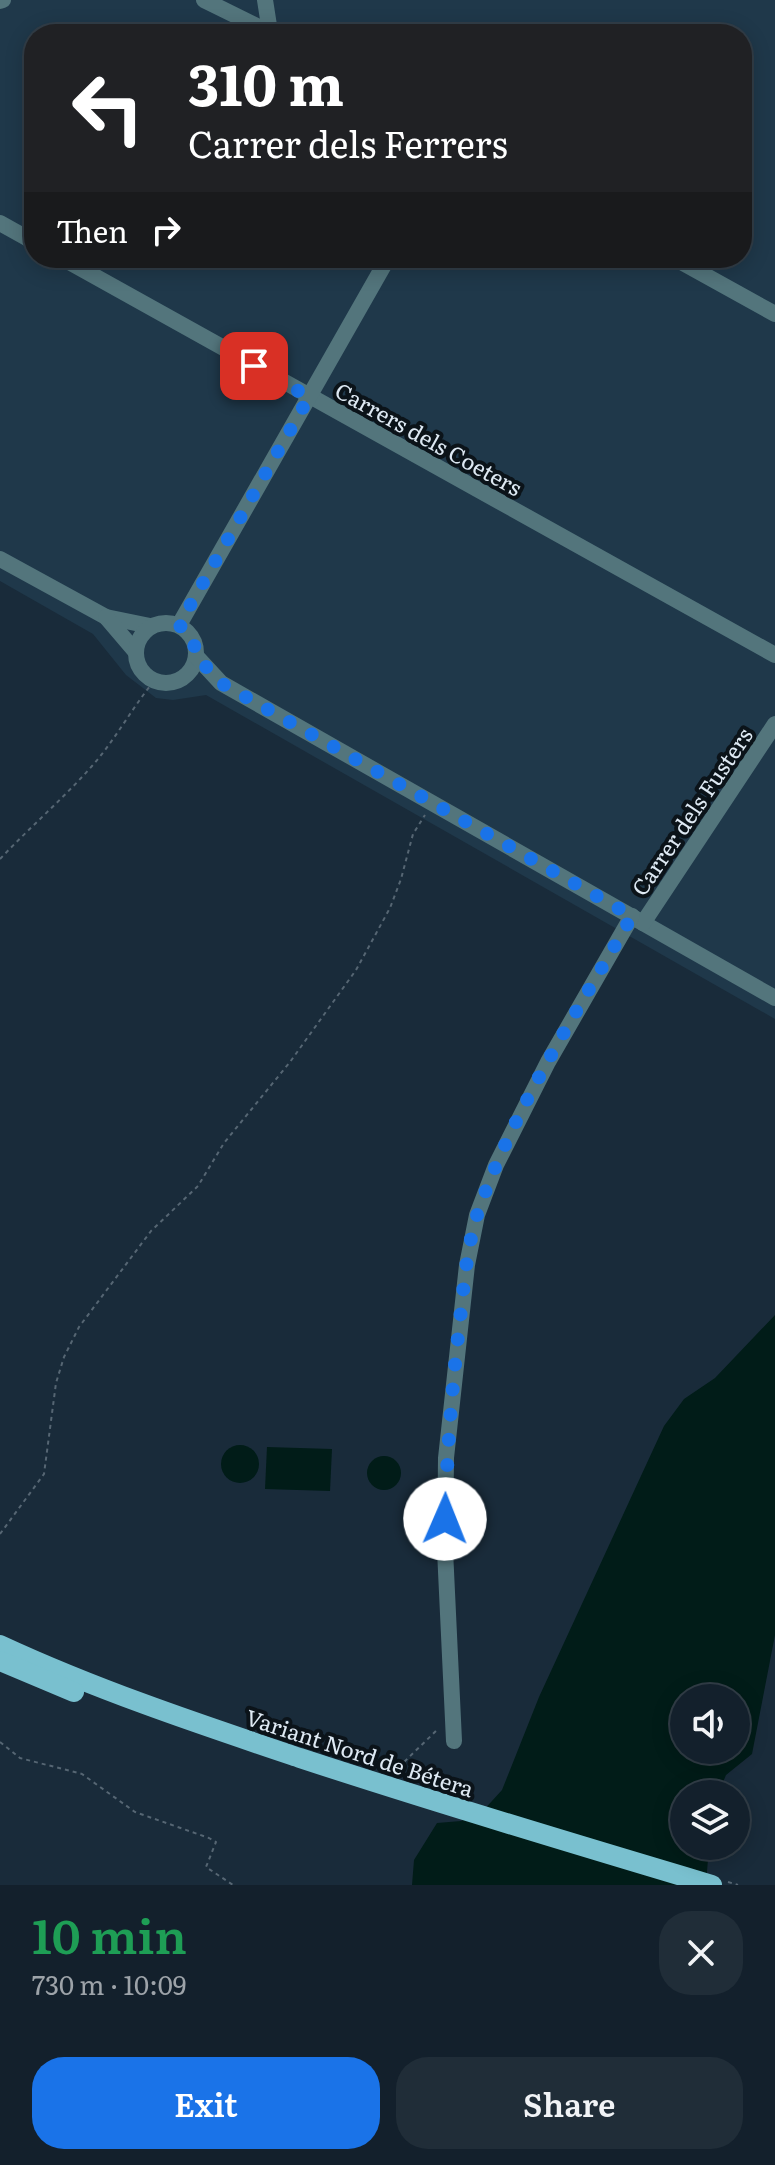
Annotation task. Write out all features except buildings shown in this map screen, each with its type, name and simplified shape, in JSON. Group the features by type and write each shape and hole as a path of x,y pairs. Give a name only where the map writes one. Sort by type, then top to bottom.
{"main road":[{"name":"Variant Nord de Bétera","path":"0,1645 64,1675 381,1792 718,1883"},
{"name":"Variant Nord de Bétera","path":"0,1661 57,1687 147,1719 667,1885"}],"street":[{"path":"204,0 253,24"},
{"path":"265,0 269,24"},
{"path":"0,223 24,236"},
{"name":"Carrers dels Coeters","path":"80,268 775,655"},
{"path":"179,625 382,268"},
{"path":"692,268 775,314"},
{"path":"0,559 106,617 150,626 170,622 179,625 193,638 196,656 191,670 181,679"},
{"path":"106,617 135,651 140,669 154,681 163,683 181,679 221,683"},
{"path":"135,651 142,633 150,626"},
{"path":"196,656 221,683 775,998"},
{"name":"Carrer dels Fusters","path":"454,1741 445,1550 446,1458 467,1265 477,1215 496,1165 548,1062 638,920 775,724"}],"path":[{"path":"0,859 94,764 154,681"},
{"path":"0,1534 44,1474 56,1383 64,1357 79,1327 151,1231 198,1186 224,1143 290,1062 356,970 396,894 413,834 433,803"},
{"path":"362,1763 369,1759 403,1763 453,1714"},
{"path":"0,1742 20,1758 82,1774 135,1812 216,1842 206,1867 233,1885"},
{"path":"718,1883 738,1885"}],"shaded area":[{"path":"0,0 775,0 775,1019 206,695 173,700 156,698 126,675 93,634 0,581"},
{"path":"775,1315 775,1635 752,1754 750,1756 750,1684 670,1684 670,1764 740,1764 724,1780 670,1780 670,1860 708,1860 706,1885 412,1885 414,1860 437,1823 461,1821 481,1813 502,1790 539,1697 664,1426 684,1399 715,1378"},
{"path":"240,1445 253,1451 259,1464 253,1477 240,1483 227,1477 221,1464 227,1451"},
{"path":"267,1447 332,1449 330,1491 265,1489"},
{"path":"384,1456 396,1461 401,1473 396,1485 384,1490 372,1485 367,1473 372,1461"}],"route":[{"path":"254,366 309,397 179,625 193,638 196,656 221,683 632,916 548,1062 496,1165 477,1215 467,1265 453,1380 446,1458 445,1519"}]}
